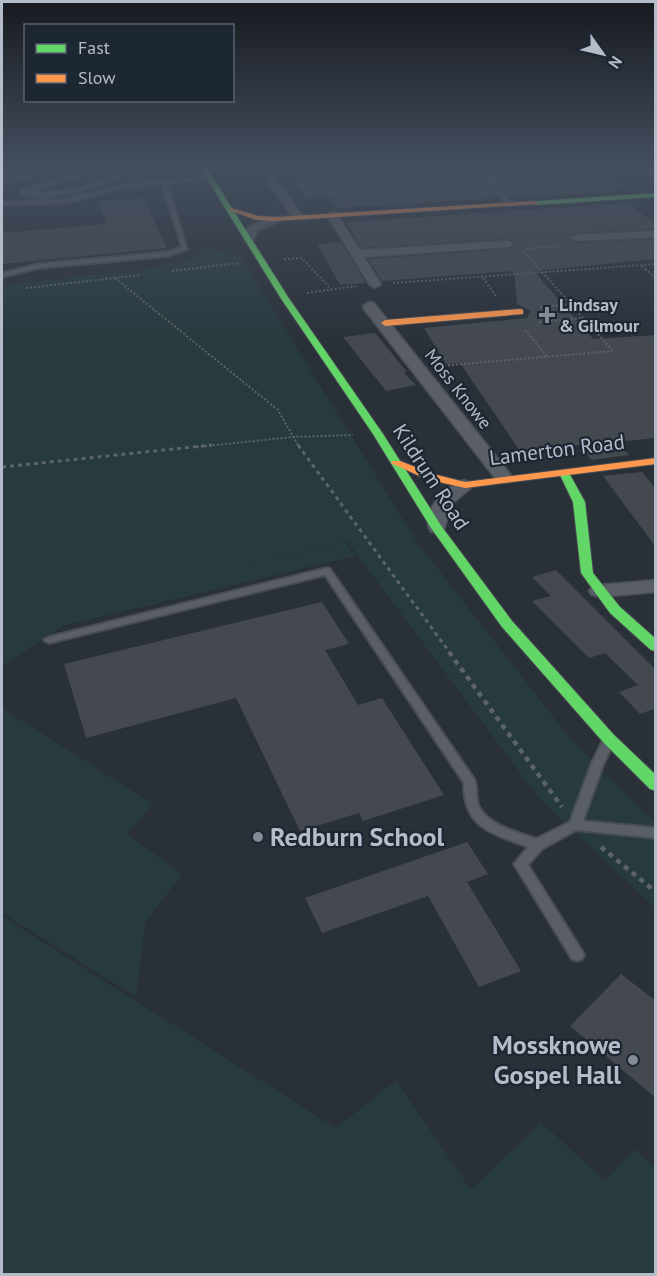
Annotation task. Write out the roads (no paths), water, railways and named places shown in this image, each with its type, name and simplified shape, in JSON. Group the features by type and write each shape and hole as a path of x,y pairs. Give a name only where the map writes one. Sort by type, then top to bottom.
{"street":[{"name":"Kildrum Road","path":"241,227 437,528 507,624 609,739 656,785"},
{"path":"249,240 252,229 258,227"},
{"path":"339,227 375,284"},
{"path":"576,238 656,234"},
{"path":"357,254 508,244"},
{"name":"Moss Knowe","path":"369,306 385,323 417,369 504,478"},
{"name":"Moss Knowe","path":"385,323 517,316"},
{"name":"Lamerton Road","path":"437,528 438,511 454,491 465,485 504,478 656,461"},
{"name":"Lamerton Road","path":"396,463 430,477 465,485"},
{"path":"564,473 579,502 587,573 615,610 656,647"},
{"path":"599,591 656,586"}],"lane":[{"path":"2,275 39,266 168,254 184,248 177,227"},
{"path":"50,640 327,571 470,782 467,799 481,822 537,844"},
{"path":"575,825 609,739"},
{"path":"577,955 520,864 537,844 575,825 656,833"}],"place":[{"name":"Lindsay & Gilmour","path":"547,315"},
{"name":"Redburn School","path":"258,837"},
{"name":"Mossknowe Gospel Hall","path":"633,1060"}]}
